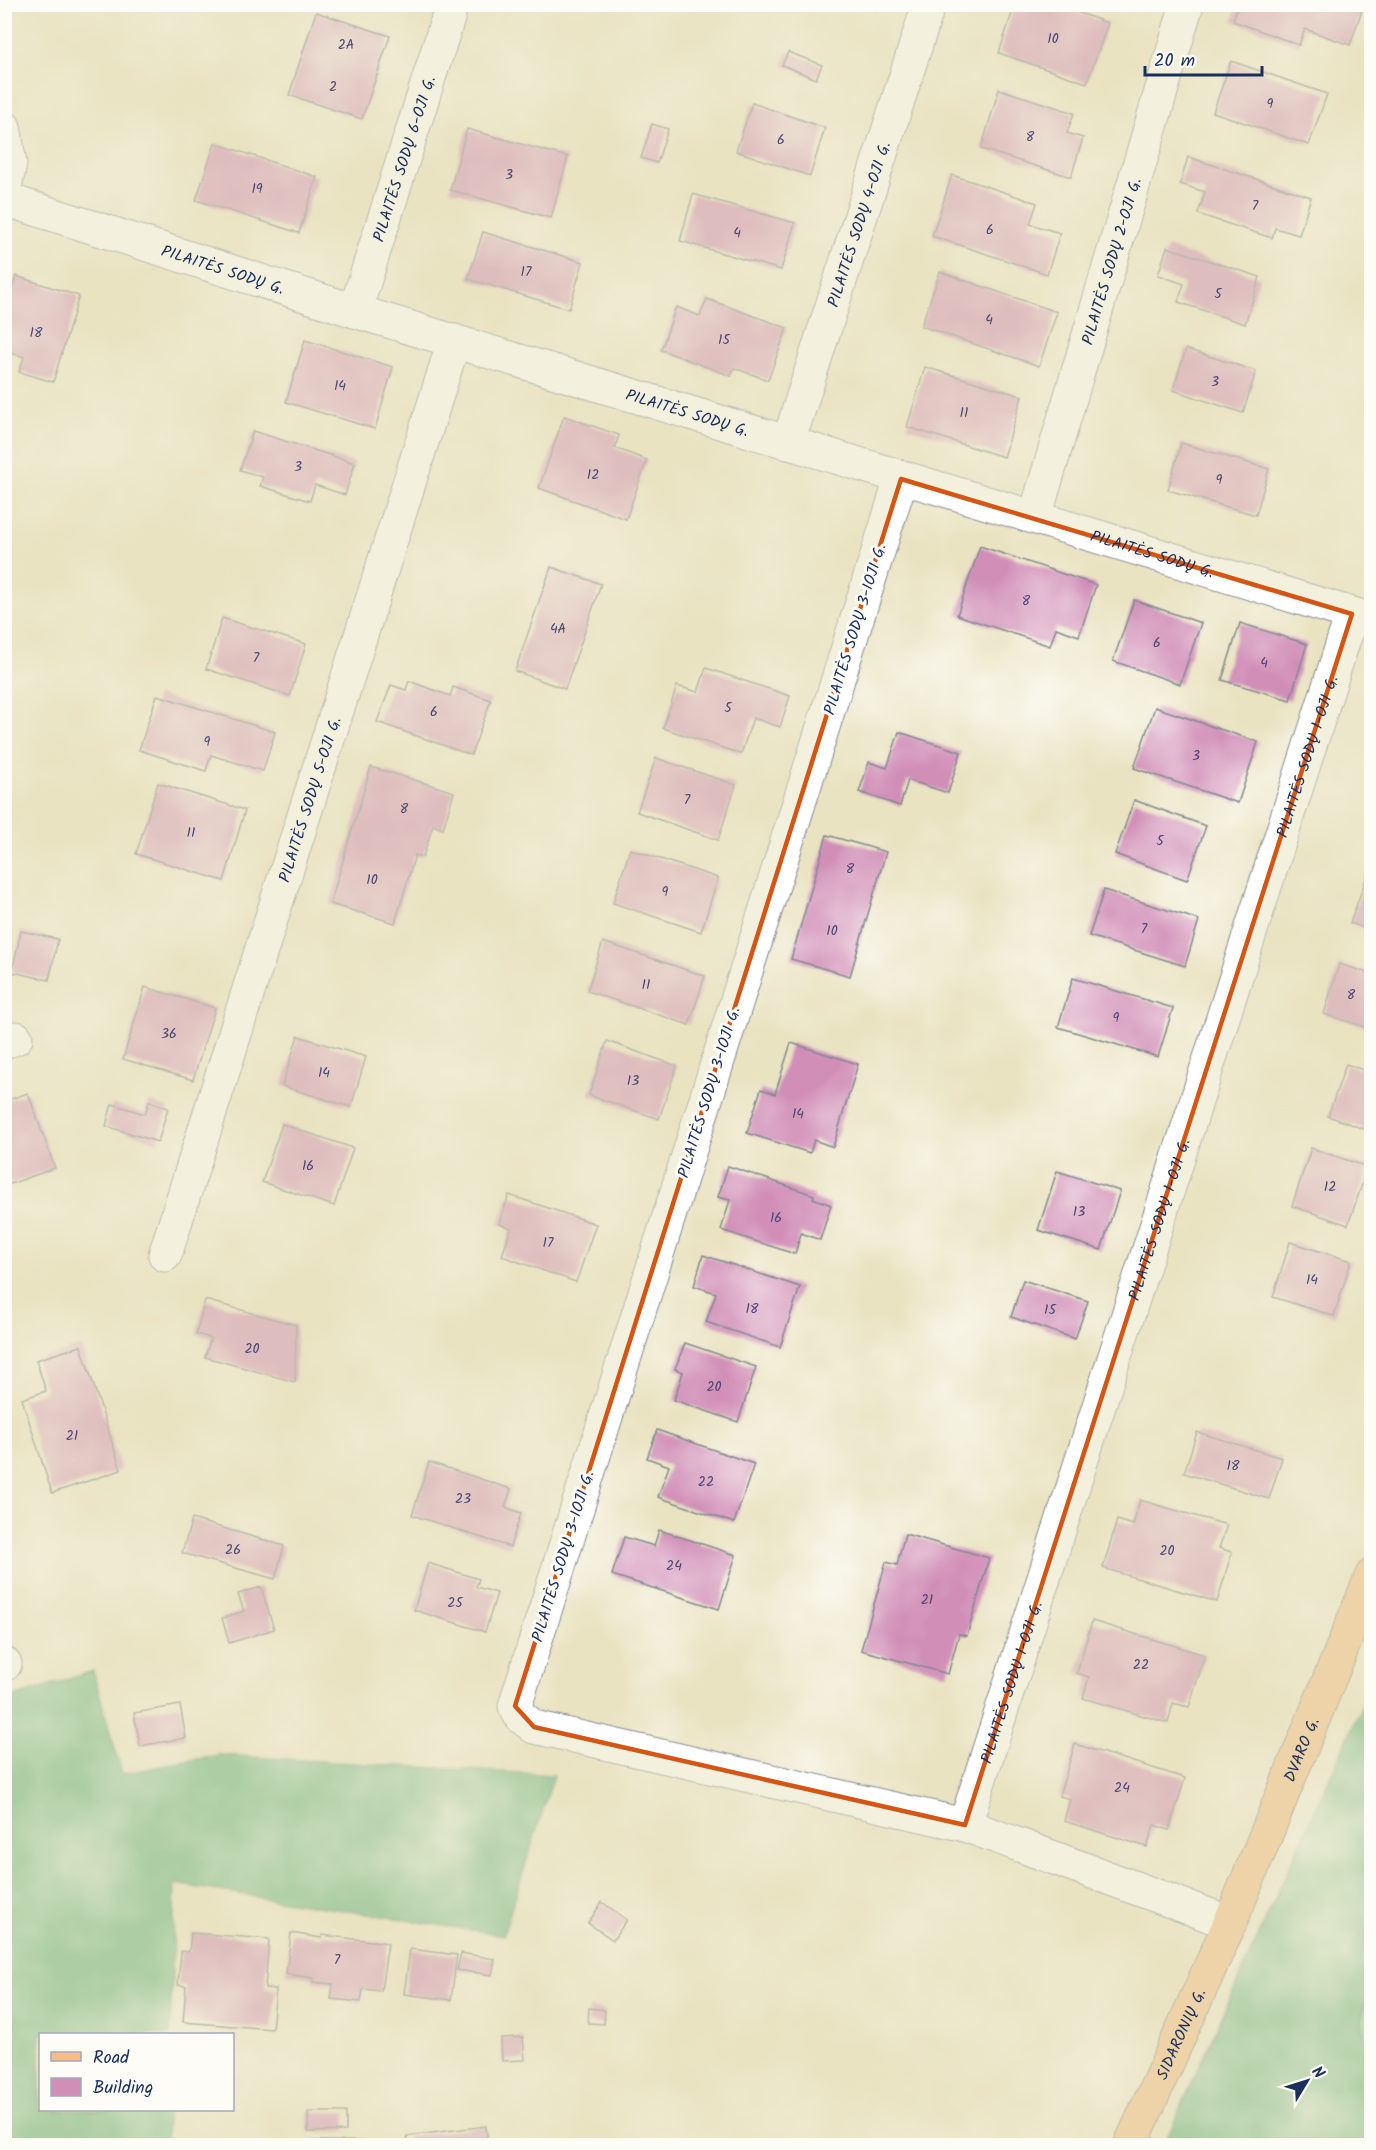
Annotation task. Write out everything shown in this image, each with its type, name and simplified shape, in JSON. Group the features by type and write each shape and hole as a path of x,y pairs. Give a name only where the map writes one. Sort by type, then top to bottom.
{"main road":[{"name":"DVARO G.","path":"1230,1923 1371,1575"},
{"name":"SIDARONIŲ G.","path":"1130,2145 1230,1923"}],"street":[{"name":"PILAITĖS SODŲ 6-OJI G.","path":"355,311 450,4"},
{"name":"PILAITĖS SODŲ 4-OJI G.","path":"788,443 928,4"},
{"name":"PILAITĖS SODŲ 2-OJI G.","path":"1035,516 1187,4"},
{"path":"4,127 10,164 4,192"},
{"name":"PILAITĖS SODŲ G.","path":"4,199 355,311 1362,616"},
{"name":"PILAITĖS SODŲ 5-OJI G.","path":"165,1255 454,341"},
{"name":"PILAITĖS SODŲ 3-IOJI G.","path":"901,478 515,1706 520,1716 534,1727 965,1825"},
{"name":"PILAITĖS SODŲ 1-OJI G.","path":"965,1825 1362,616"},
{"path":"965,1825 1230,1923"}],"highlighted area":[{"path":"901,479 1352,614 965,1825 534,1727 515,1706"}],"green space":[{"path":"93,1671 122,1774 218,1755 554,1775 503,1935 175,1884 170,2033 39,2033 39,2111 167,2111 166,2145 5,2145 5,1700"},
{"path":"1371,1686 1372,1974 1362,2023 1366,2042 1371,2050 1371,2145 1164,2145"},
{"path":"1371,1974 1371,2050 1366,2042 1362,2023"}],"building":[{"path":"861,4 879,4 877,10"},
{"path":"1015,4 1054,4 1108,23 1087,83 999,53"},
{"path":"1238,4 1364,4 1350,45 1305,29 1299,45 1233,21"},
{"path":"316,12 390,36 362,119 289,95"},
{"path":"788,52 822,65 816,79 782,65"},
{"path":"1231,61 1327,94 1309,145 1213,112"},
{"path":"999,89 1074,113 1067,133 1083,138 1071,177 981,149"},
{"path":"752,103 825,128 810,176 736,151"},
{"path":"652,124 668,129 657,163 641,158"},
{"path":"467,129 568,157 551,218 450,190"},
{"path":"215,143 317,177 299,233 196,200"},
{"path":"1188,157 1311,197 1299,235 1275,228 1272,238 1198,214 1205,192 1180,184"},
{"path":"952,175 1037,203 1030,224 1060,233 1047,274 932,236"},
{"path":"693,194 795,223 781,270 680,241"},
{"path":"483,232 583,262 569,309 468,279"},
{"path":"1167,247 1260,277 1245,324 1178,302 1184,284 1158,275"},
{"path":"940,272 1057,312 1039,366 921,326"},
{"path":"16,276 79,296 53,382 19,372 24,357 5,351 5,313"},
{"path":"707,299 787,328 768,380 734,368 731,376 661,350 676,307 700,316"},
{"path":"305,340 393,367 375,429 286,402"},
{"path":"1186,349 1256,371 1243,413 1173,390"},
{"path":"925,367 1022,396 1004,457 907,427"},
{"path":"564,416 619,435 615,448 647,460 626,519 539,488"},
{"path":"253,431 355,463 345,495 315,485 310,501 260,486 263,477 240,470"},
{"path":"1181,443 1269,469 1256,515 1168,490"},
{"path":"980,546 1096,585 1079,636 1056,628 1050,646 957,615"},
{"path":"551,567 601,584 565,689 515,671"},
{"path":"1134,600 1201,623 1180,684 1113,661"},
{"path":"222,618 306,644 290,696 206,669"},
{"path":"1240,623 1307,644 1290,700 1222,680"},
{"path":"706,668 790,696 780,727 753,718 741,754 663,728 677,686 698,692"},
{"path":"409,681 450,696 453,687 491,700 471,755 377,722 391,685 406,690"},
{"path":"157,695 275,732 263,771 211,755 206,771 139,750"},
{"path":"1155,707 1258,742 1238,803 1134,768"},
{"path":"899,732 961,752 948,793 908,780 900,806 859,792 869,762 887,768"},
{"path":"656,758 736,785 718,840 637,812"},
{"path":"371,767 454,792 443,829 433,825 423,857 415,855 395,923 330,904"},
{"path":"158,783 245,810 224,881 136,854"},
{"path":"1134,800 1206,826 1187,880 1115,854"},
{"path":"827,835 886,852 850,976 791,959"},
{"path":"630,849 718,878 701,932 613,903"},
{"path":"1372,862 1372,931 1350,923"},
{"path":"1104,890 1199,920 1185,966 1089,936"},
{"path":"21,931 58,939 49,980 12,972"},
{"path":"603,942 705,976 689,1025 587,991"},
{"path":"1339,964 1372,974 1372,1029 1324,1014"},
{"path":"1073,978 1173,1008 1158,1057 1058,1027"},
{"path":"145,987 215,1008 193,1080 123,1059"},
{"path":"298,1036 366,1057 351,1107 282,1086"},
{"path":"607,1041 677,1066 659,1119 589,1095"},
{"path":"791,1043 858,1064 833,1147 814,1140 810,1153 747,1133 761,1089 775,1094"},
{"path":"1346,1064 1372,1073 1372,1132 1328,1116"},
{"path":"28,1093 55,1168 5,1186 5,1101"},
{"path":"149,1101 168,1108 158,1142 106,1126 112,1104 145,1114"},
{"path":"282,1124 353,1148 334,1206 262,1182"},
{"path":"1311,1148 1368,1167 1348,1225 1292,1206"},
{"path":"728,1166 814,1195 813,1198 831,1205 820,1240 801,1233 795,1254 721,1230 730,1200 718,1197"},
{"path":"1057,1171 1120,1191 1101,1250 1038,1230"},
{"path":"509,1195 596,1224 576,1282 502,1256 511,1228 499,1224"},
{"path":"1290,1242 1351,1261 1334,1316 1273,1297"},
{"path":"703,1255 800,1287 780,1347 706,1322 716,1293 694,1286"},
{"path":"1023,1280 1088,1301 1075,1339 1011,1317"},
{"path":"205,1300 296,1325 295,1382 205,1357 211,1338 196,1334"},
{"path":"685,1343 756,1367 738,1422 674,1400 683,1372 675,1369"},
{"path":"81,1346 121,1470 52,1493 22,1399 46,1391 36,1360"},
{"path":"657,1430 754,1464 734,1523 658,1497 669,1466 647,1458"},
{"path":"1197,1432 1282,1458 1269,1499 1184,1473"},
{"path":"429,1462 511,1489 505,1507 521,1513 510,1547 412,1515"},
{"path":"1140,1500 1227,1525 1219,1548 1232,1552 1217,1602 1103,1568 1117,1520 1133,1525"},
{"path":"192,1519 284,1546 275,1579 182,1553"},
{"path":"659,1530 736,1555 719,1609 612,1575 624,1537 654,1546"},
{"path":"905,1534 989,1558 967,1636 959,1634 948,1674 861,1650 886,1562 897,1565"},
{"path":"428,1563 479,1579 476,1587 497,1593 485,1632 414,1610"},
{"path":"261,1587 274,1629 229,1643 222,1618 244,1611 238,1594"},
{"path":"1092,1621 1205,1655 1189,1707 1173,1703 1168,1723 1083,1698 1089,1677 1077,1673"},
{"path":"180,1705 186,1738 140,1746 134,1713"},
{"path":"1075,1744 1185,1778 1169,1830 1154,1825 1147,1847 1064,1821 1070,1799 1059,1796"},
{"path":"602,1902 627,1920 613,1940 588,1923"},
{"path":"191,1933 269,1939 265,1988 276,1989 272,2029 183,2022 186,1986 178,1985 181,1951 189,1952"},
{"path":"291,1933 388,1943 381,1991 363,1989 361,2002 331,1999 333,1984 313,1982 313,1978 286,1974"},
{"path":"410,1949 457,1955 451,2000 404,1994"},
{"path":"461,1953 495,1959 492,1975 457,1970"},
{"path":"589,2008 605,2010 604,2024 588,2023"},
{"path":"523,2037 525,2060 502,2061 501,2038"},
{"path":"308,2112 346,2112 346,2131 308,2132"},
{"path":"486,2126 488,2146 408,2146 407,2136"},
{"path":"311,2141 377,2141 377,2146 311,2146"}]}
